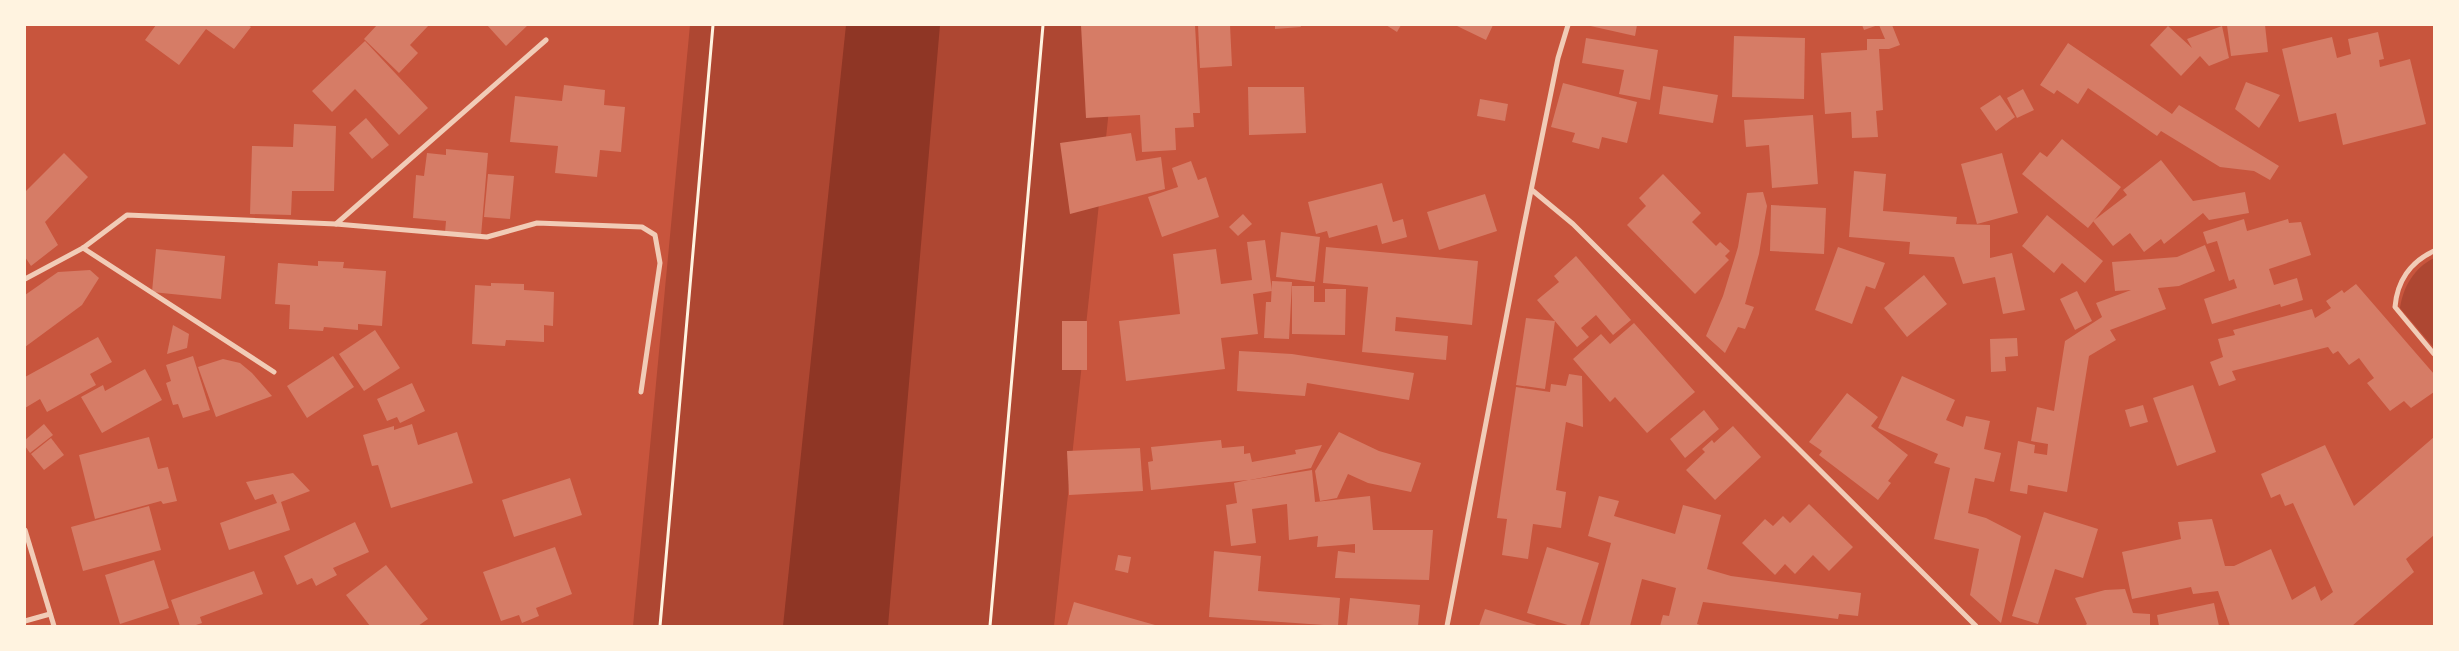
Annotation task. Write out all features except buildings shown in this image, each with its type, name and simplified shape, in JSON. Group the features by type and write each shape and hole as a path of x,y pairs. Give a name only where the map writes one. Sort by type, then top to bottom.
{"street":[{"path":"1447,626 1558,58 1568,25"},
{"path":"336,224 546,40"},
{"path":"1532,190 1573,224 1976,626"},
{"path":"25,278 83,248 127,215 336,224 487,237 537,223 642,227 655,235 660,263 641,392"},
{"path":"83,248 274,372"},
{"path":"2434,251 2415,264 2404,276 2396,290 2395,307 2434,354"},
{"path":"25,530 54,626"},
{"path":"25,621 50,614"}],"path":[{"path":"660,626 713,25"},
{"path":"990,626 1044,25"}],"shaded area":[{"path":"690,25 1118,25 1054,626 633,626"},
{"path":"846,25 940,25 888,626 783,626"},
{"path":"2434,258 2434,348 2400,308 2407,286 2415,273"}]}
